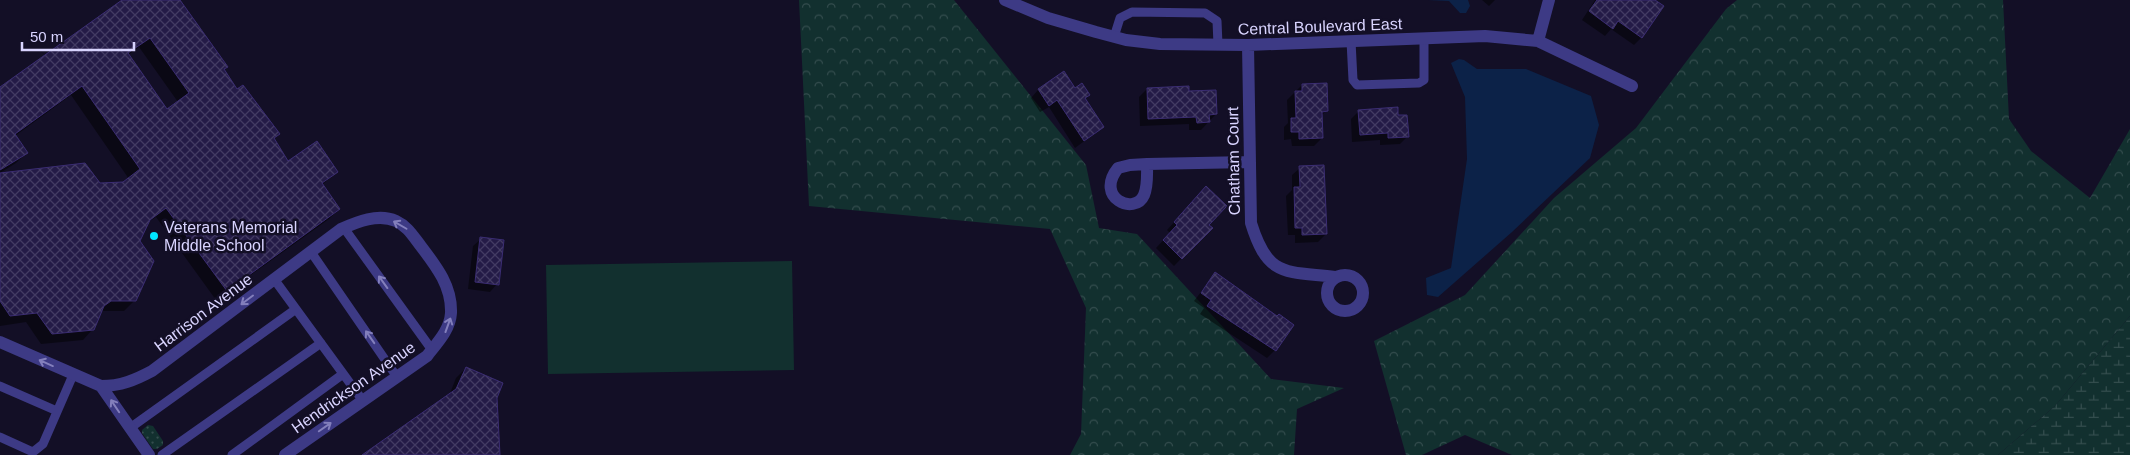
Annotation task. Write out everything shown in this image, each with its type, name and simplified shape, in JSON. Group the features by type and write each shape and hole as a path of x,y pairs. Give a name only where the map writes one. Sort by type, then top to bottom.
{"street":[{"name":"Central Boulevard East","path":"1005,0 1048,18 1114,37 1160,44 1248,45 1485,36 1538,41 1632,86"},
{"path":"1538,41 1550,0"},
{"name":"Chatham Court","path":"1248,45 1251,223 1257,243 1267,259 1282,271 1335,277"},
{"path":"1147,164 1249,162"},
{"name":"Harrison Avenue","path":"0,342 101,386 114,386 131,382 152,371 311,252 344,228 358,221 378,219 395,221 407,228 432,260"},
{"name":"Hendrickson Avenue","path":"285,455 427,356 432,350 444,334 451,315 450,296 440,271 432,260"},
{"path":"101,386 149,455"}],"lane":[{"path":"1114,37 1120,18 1132,12 1205,12 1217,21 1218,45"},
{"path":"1351,41 1353,80 1357,85 1419,83 1424,80 1424,38"},
{"path":"344,228 432,350"},
{"path":"311,252 397,377"},
{"path":"274,279 362,401"},
{"path":"130,428 296,309"},
{"path":"162,455 321,343"},
{"path":"232,455 343,374"},
{"path":"0,437 33,452 43,444 73,375"},
{"path":"0,386 57,411"}],"green space":[{"path":"799,0 954,0 1086,165 1099,228 1137,234 1271,379 1344,388 1297,409 1294,455 1070,455 1081,434 1086,308 1050,229 809,206"},
{"path":"1737,0 2003,0 2009,119 2031,151 2090,198 2130,129 2130,316 2055,406 1998,455 1512,455 1465,435 1422,455 1406,455 1374,341 1465,295 1554,198 1636,128 1726,9"},
{"path":"792,261 794,370 548,374 546,265"},
{"path":"2130,316 2130,455 1998,455 2055,406"},
{"path":"148,425 153,426 163,441 163,445 157,449 153,449 142,433 142,430"}],"water":[{"path":"1428,0 1468,0 1470,6 1466,13 1460,13 1449,1"},
{"path":"1459,59 1464,60 1477,69 1526,69 1591,96 1599,125 1590,158 1512,232 1438,297 1427,295 1426,278 1451,268 1467,159 1465,97 1451,63"}],"building":[{"path":"122,0 180,0 228,67 224,69 237,89 243,85 280,134 274,138 288,161 317,141 338,172 322,183 340,209 227,291 166,208 150,220 140,241 154,261 136,301 111,301 104,306 94,330 52,334 37,313 10,316 0,301 0,173 85,163 100,183 123,182 140,169 82,86 15,134 28,153 0,170 0,87","holes":["150,38 189,93 167,109 128,53"]},
{"path":"1597,0 1655,0 1664,6 1642,38 1618,21 1613,29 1589,11"},
{"path":"1064,71 1075,88 1082,83 1090,95 1085,98 1104,127 1084,141 1057,100 1049,106 1038,89"},
{"path":"1327,83 1328,111 1322,112 1323,138 1299,139 1299,132 1291,132 1291,118 1296,118 1295,91 1302,91 1302,84"},
{"path":"1189,86 1189,91 1216,90 1217,114 1209,115 1210,122 1197,123 1196,117 1148,119 1147,88"},
{"path":"1398,107 1398,115 1407,115 1409,137 1388,138 1388,133 1360,135 1358,110"},
{"path":"1324,165 1327,234 1302,235 1302,228 1295,228 1294,187 1300,187 1299,166"},
{"path":"1206,186 1227,206 1209,225 1213,228 1182,259 1163,240 1177,225 1174,222"},
{"path":"480,237 504,240 499,285 475,282"},
{"path":"1215,272 1277,316 1279,314 1294,325 1276,351 1207,306 1211,300 1201,293"},
{"path":"466,367 503,383 497,398 500,455 362,455 456,389"}],"place":[{"name":"Veterans Memorial Middle School","path":"154,236"}]}
